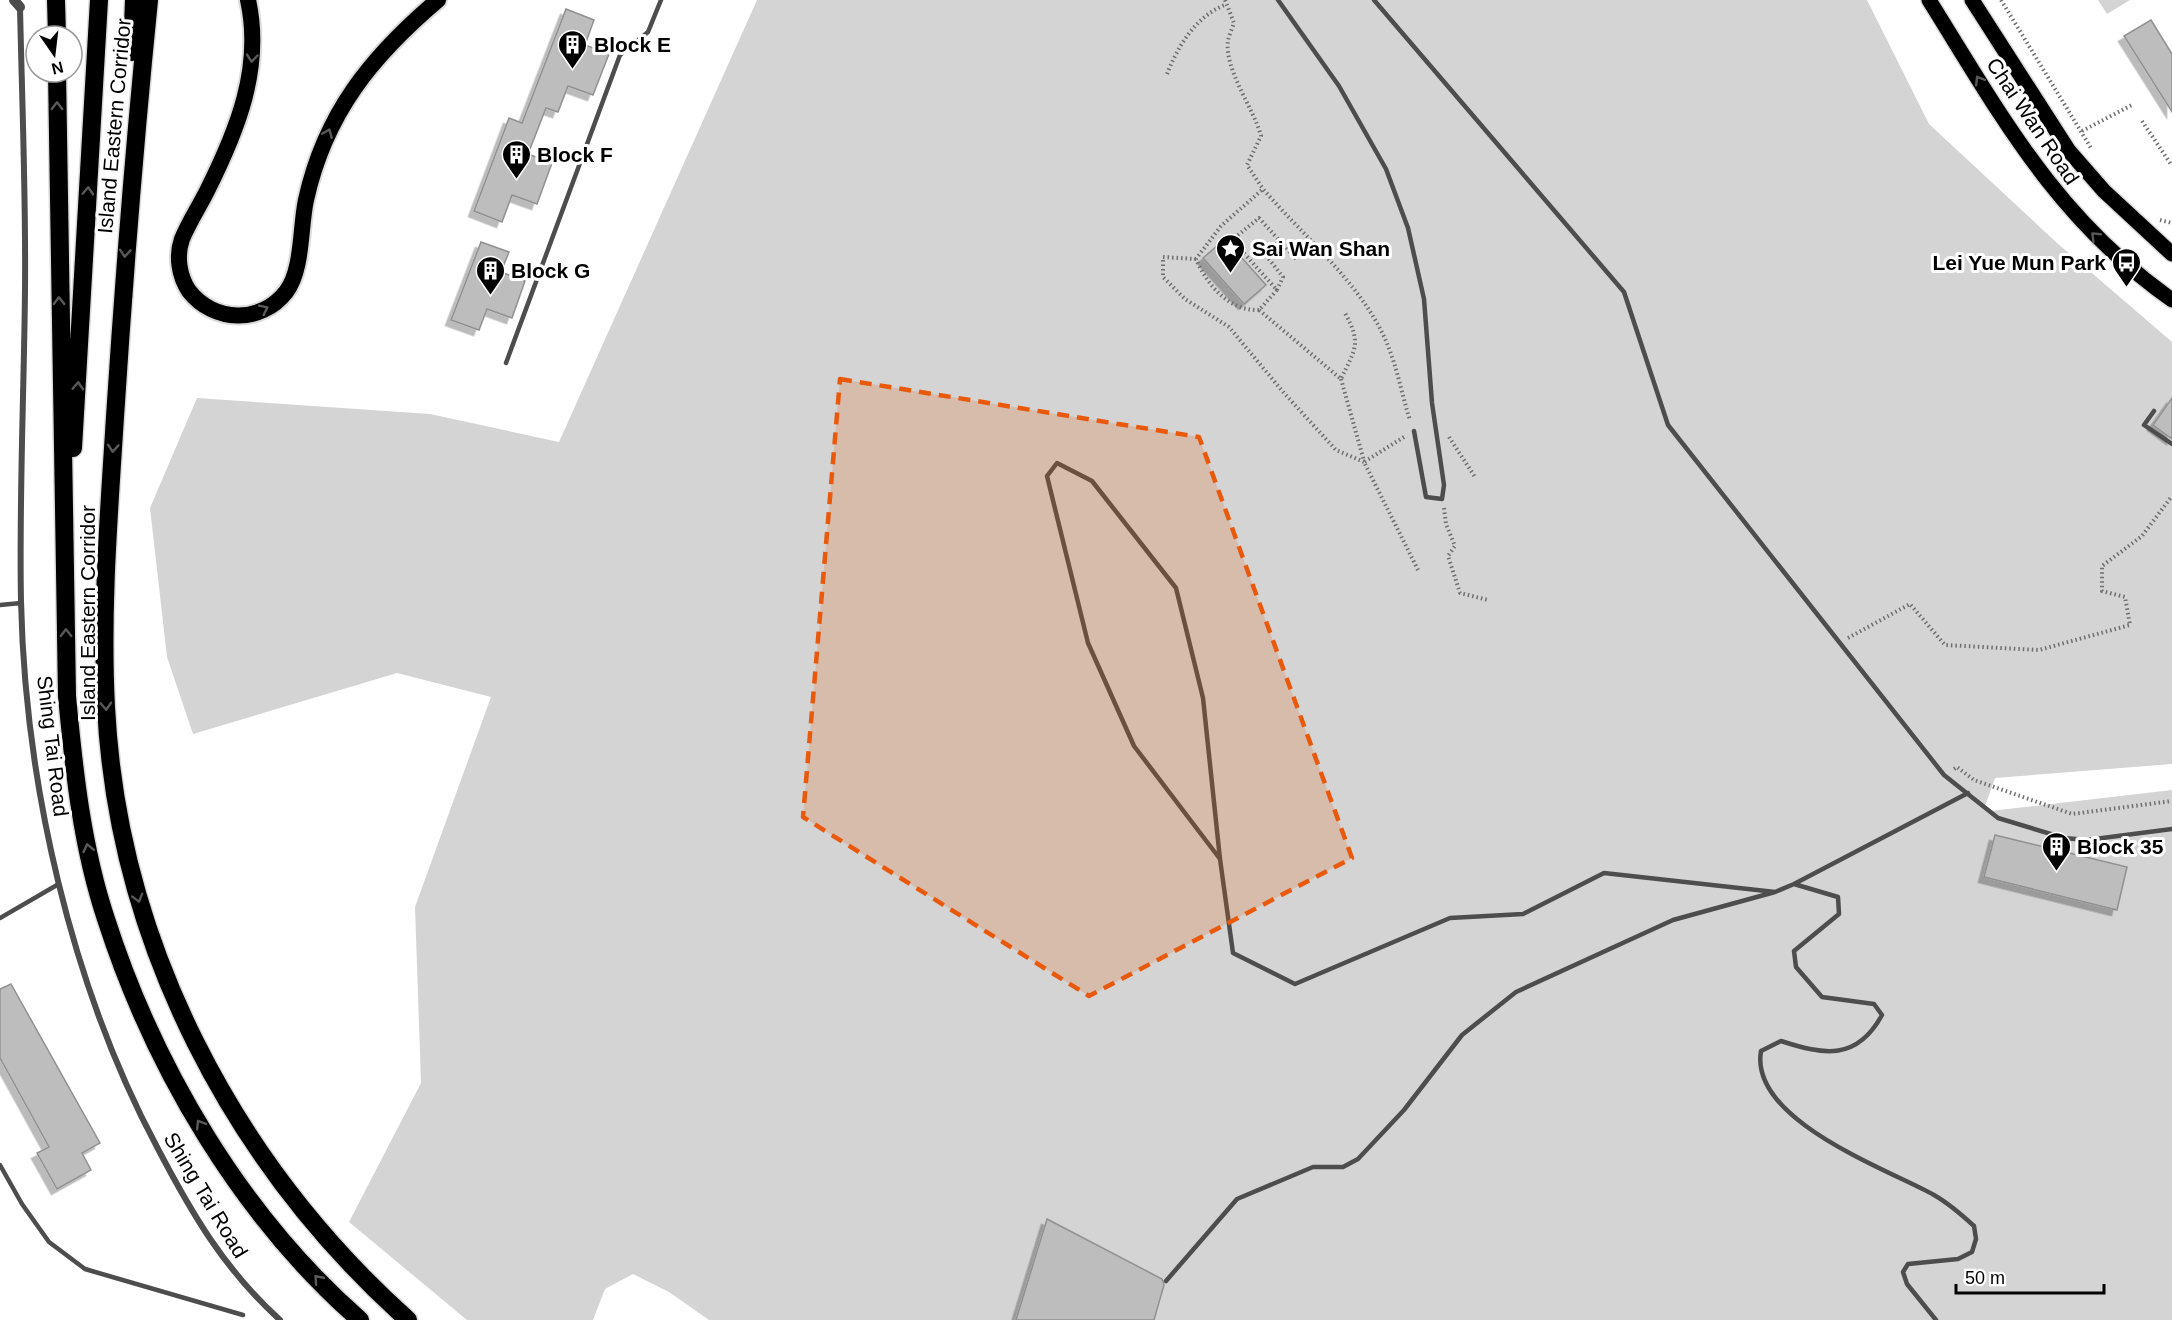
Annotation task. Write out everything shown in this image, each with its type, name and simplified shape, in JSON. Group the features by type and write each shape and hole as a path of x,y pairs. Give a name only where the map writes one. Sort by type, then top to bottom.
{"highway":[{"path":"56,0 57,24"},
{"path":"65,549 77,396 99,0"},
{"path":"129,195 134,0"},
{"name":"Island Eastern Corridor","path":"149,0 129,195 109,512 105,661 110,753 123,839 161,968 207,1065 252,1141 332,1245 408,1320"},
{"path":"248,0 253,43 244,107 183,237 178,256 183,278 196,299 218,313 241,316 264,310 288,290 296,272 309,186 331,125 359,78 388,44 438,0"},
{"name":"Island Eastern Corridor","path":"57,84 67,696 74,771 87,845 102,907 127,980 151,1034 184,1099 220,1157 273,1228 339,1302 360,1320"}],"main road":[{"name":"Chai Wan Road","path":"1929,0 2012,134 2047,182 2111,251 2172,300"},
{"name":"Chai Wan Road","path":"1972,0 2069,151 2104,191 2172,254"}],"street":[{"name":"Shing Tai Road","path":"18,2 25,266 21,603 33,751 57,885 90,988 130,1097 206,1234 248,1290 280,1320"}],"lane":[{"path":"506,363 620,55 648,32 661,0"},
{"path":"1278,0 1339,86 1386,169 1408,228 1424,299 1432,403 1444,485 1443,499 1426,497 1414,431"},
{"path":"1374,0 1624,292 1668,425 1944,775 1998,818 2064,838 2096,839 2172,829"},
{"path":"2154,411 2144,425 2172,444"},
{"path":"1220,859 1134,746 1088,643 1047,476 1057,463 1092,481 1176,588 1203,698 1220,859 1233,953 1295,984 1450,918 1523,914 1604,873 1775,892"},
{"path":"0,605 21,603"},
{"path":"1166,1281 1237,1199 1313,1167 1343,1167 1359,1159 1404,1110 1462,1035 1516,992 1673,920 1775,892 1794,884 1968,793"},
{"path":"1794,884 1838,897 1839,914 1794,951 1796,967 1822,997 1874,1004 1882,1015 1874,1030 1858,1042 1836,1051 1816,1052 1781,1041 1768,1045 1761,1051 1759,1062 1769,1089 1797,1119 1821,1139 1936,1196 1974,1226 1976,1239 1972,1252 1958,1259 1908,1264 1903,1272 1907,1284 1936,1320"},
{"path":"0,918 57,885"},
{"path":"0,1165 22,1204 49,1242 85,1269 243,1315"}],"path":[{"path":"2001,0 2093,152"},
{"path":"1167,74 1176,50 1191,31 1211,10 1225,2 1234,23 1228,42 1230,62 1256,119 1261,136 1247,165 1263,189 1348,280 1374,320 1391,353 1414,431 1364,462"},
{"path":"2082,131 2132,105"},
{"path":"2142,121 2172,166"},
{"path":"1196,259 1221,226 1263,189"},
{"path":"1276,290 1232,240 1259,218 1296,260"},
{"path":"1259,310 1276,290 1283,277 1265,254 1280,241"},
{"path":"1196,259 1163,257 1163,277 1185,299 1229,327 1291,402 1336,450 1364,462"},
{"path":"1196,259 1202,273 1230,304 1244,310 1259,310 1341,379 1364,462 1418,570"},
{"path":"1341,379 1357,346 1353,329 1345,313"},
{"path":"1446,431 1475,477"},
{"path":"1840,643 1910,604 1945,645 2039,650 2130,625 2125,597 2102,591 2102,566 2142,536 2172,495"},
{"path":"1443,499 1446,524 1455,546 1448,556 1460,593 1488,600"},
{"path":"1944,775 1958,766 1974,780 2072,814 2172,801"}],"highlighted area":[{"path":"840,379 1199,437 1352,858 1089,996 803,817"}],"shaded area":[{"path":"757,0 1867,0 1929,124 2057,243 2172,342 2172,764 1995,778 1984,809 1990,811 2172,790 2172,1320 709,1320 669,1292 633,1274 605,1289 593,1320 467,1320 349,1222 421,1083 415,907 491,697 397,673 193,734 167,657 150,508 197,398 430,414 559,442"},
{"path":"2098,0 2130,0 2107,14"}],"building":[{"path":"566,9 594,20 585,45 609,54 593,95 568,86 558,112 546,108 528,154 552,163 537,204 512,195 502,222 474,211 509,118 522,123"},
{"path":"2151,20 2172,54 2172,112 2124,36"},
{"path":"1225,239 1266,285 1244,304 1203,258"},
{"name":"Block G","path":"481,242 509,252 501,272 525,281 512,318 487,309 479,330 451,320"},
{"path":"2172,398 2172,439 2153,425"},
{"name":"Block 35","path":"1995,835 2127,867 2117,910 1984,877"},
{"path":"11,984 100,1143 82,1153 91,1170 57,1189 37,1153 49,1147 0,1058 0,989"},
{"path":"1047,1219 1162,1279 1164,1285 1154,1320 1016,1320"}],"place":[{"name":"Block E","path":"573,70"},
{"name":"Block F","path":"516,180"},
{"name":"Sai Wan Shan","path":"1231,274"},
{"name":"Lei Yue Mun Park","path":"2127,288"},
{"name":"Block G","path":"490,296"},
{"name":"Block 35","path":"2056,872"}]}
